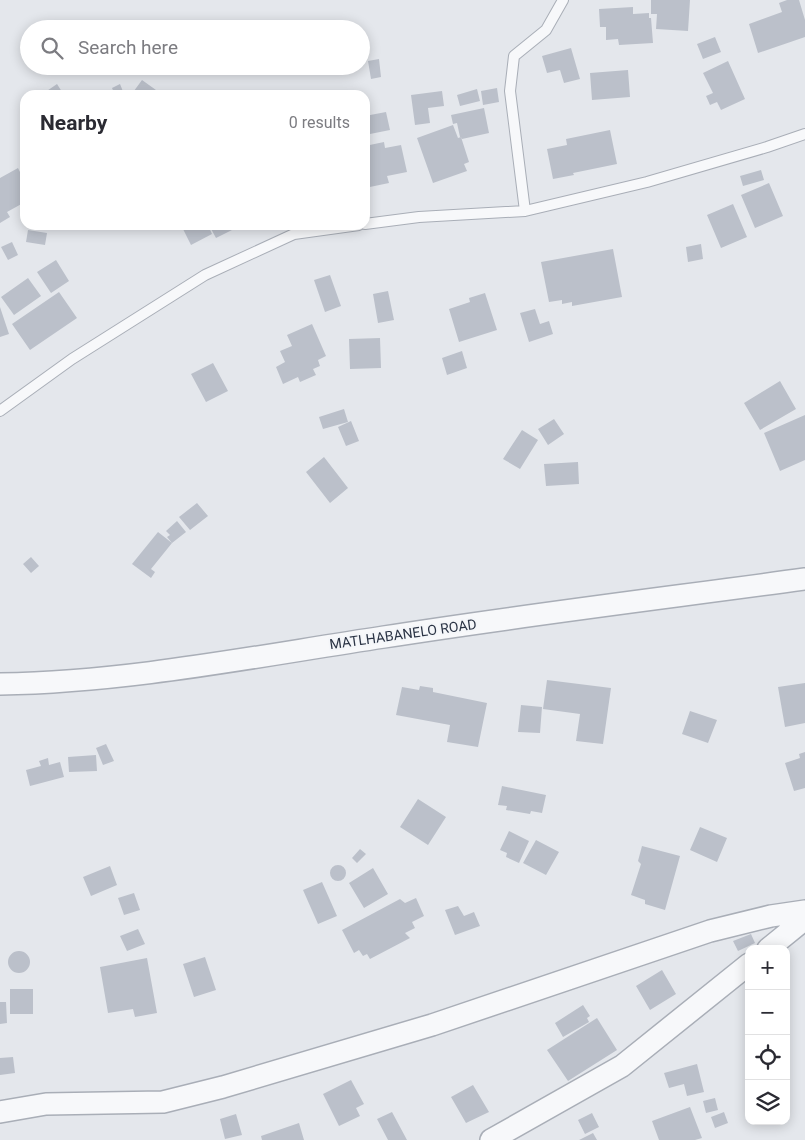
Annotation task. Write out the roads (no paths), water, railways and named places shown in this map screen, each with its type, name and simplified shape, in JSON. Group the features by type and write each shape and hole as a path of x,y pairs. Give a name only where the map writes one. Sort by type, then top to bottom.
{"street":[{"name":"MATLHABANELO ROAD","path":"0,684 36,684 146,674 437,629 805,579"},
{"path":"0,1112 46,1104 163,1102 172,1100 223,1087 432,1025 710,930 771,916 805,911"},
{"path":"773,945 805,918"},
{"path":"491,1140 622,1066 745,967"}],"lane":[{"path":"526,211 510,91 514,56 546,30 563,0"},
{"path":"370,223 419,217 526,211 647,182 805,134"},
{"path":"0,411 72,359 205,275 294,234 323,230"}]}
